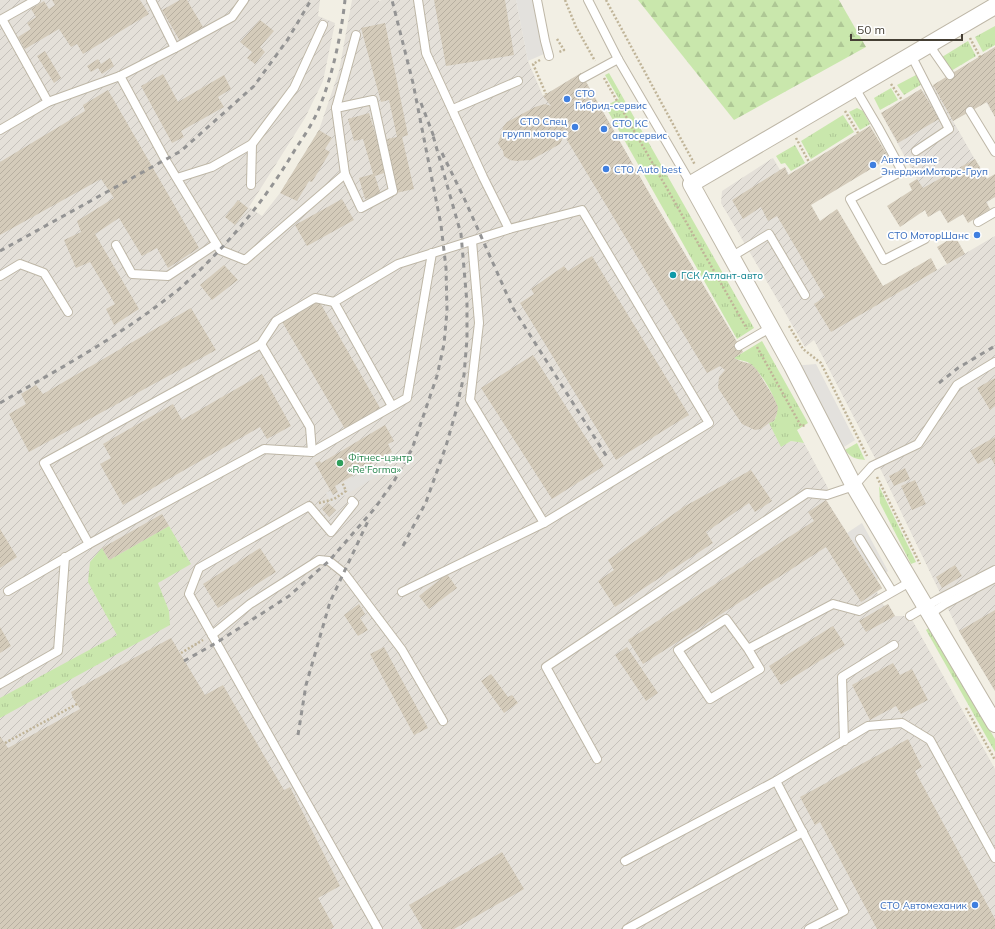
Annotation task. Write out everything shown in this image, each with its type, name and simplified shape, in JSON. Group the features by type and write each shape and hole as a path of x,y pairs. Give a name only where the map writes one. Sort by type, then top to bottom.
{"street":[{"path":"995,6 696,181 731,256 792,366 854,486 995,724"}],"lane":[{"path":"36,0 1,17 48,102"},
{"path":"151,0 175,48"},
{"path":"0,130 48,102 120,76 175,48 232,17 244,0"},
{"path":"418,0 426,53 483,177 509,229"},
{"path":"537,0 545,41 550,56"},
{"path":"588,0 618,60 696,181"},
{"path":"176,178 212,167 252,144 294,88 323,25"},
{"path":"336,108 373,100 393,191 361,208 345,174 336,108 356,35"},
{"path":"931,43 934,52 950,75"},
{"path":"910,55 949,129 916,151"},
{"path":"583,78 618,60"},
{"path":"120,76 176,178 220,250 245,260 345,174"},
{"path":"453,109 518,81"},
{"path":"855,88 878,126 902,171 850,199 884,260 925,238"},
{"path":"970,111 995,152"},
{"path":"251,184 252,144"},
{"path":"89,544 44,463 260,344 276,321 315,298 334,302 398,264 509,229 582,210 709,423 544,523 402,592"},
{"path":"978,222 995,212"},
{"path":"731,256 769,234 805,295"},
{"path":"472,241 479,323 470,400 544,523"},
{"path":"116,245 132,274 168,276 216,244"},
{"path":"8,591 65,557 264,449 312,452 407,398 432,253"},
{"path":"0,276 20,264 44,273 68,312"},
{"path":"334,302 392,406"},
{"path":"739,346 770,328"},
{"path":"260,344 310,427 312,452"},
{"path":"597,759 546,667 807,493 827,495 854,486 872,466 918,444 957,385 995,362"},
{"path":"352,501 354,503 331,532 309,506 199,568 189,594 378,929"},
{"path":"860,539 892,591"},
{"path":"0,684 58,652 65,557"},
{"path":"212,635 250,604 319,560 329,561 344,572 402,650 443,721"},
{"path":"927,610 995,570"},
{"path":"910,616 945,604 995,578"},
{"path":"748,649 833,604 859,610 910,582"},
{"path":"726,619 748,649 760,669 710,699 678,650 726,619"},
{"path":"844,741 842,677 894,645"},
{"path":"625,861 776,781 868,726 902,723 930,740 995,858"},
{"path":"776,781 844,911 809,929"},
{"path":"627,929 803,832"}],"path":[{"path":"565,0 576,27 599,69 801,426"},
{"path":"606,0 696,181"},
{"path":"967,32 980,57"},
{"path":"533,64 546,94"},
{"path":"888,79 902,100"},
{"path":"843,107 858,133"},
{"path":"795,136 809,162"},
{"path":"787,322 803,349 821,363 920,566"},
{"path":"309,506 334,499 346,491 342,482"},
{"path":"181,653 212,635"},
{"path":"5,744 77,704"}],"shaded area":[{"path":"0,0 320,0 318,16 335,23 323,81 305,118 249,207 262,216 280,193 319,130 339,71 352,0 516,0 528,61 543,96 581,73 656,205 743,352 735,358 751,364 757,370 773,396 778,407 774,421 770,423 782,446 791,441 804,443 828,488 826,500 882,588 877,592 884,606 888,604 895,616 910,616 995,769 995,929 0,929"},
{"path":"516,0 534,0 544,54 528,61"},
{"path":"995,47 995,117 986,102 953,121 986,179 995,174 995,197 987,202 990,209 968,222 963,214 948,223 940,210 928,217 909,184 917,179 881,113 921,89 923,92"},
{"path":"773,158 780,170 785,167 870,309 995,236 995,691 959,631 878,464 814,340 805,347 721,203 722,191"},
{"path":"816,364 855,440 836,452 792,366"},
{"path":"373,465 379,475 332,503 326,493"},
{"path":"862,523 888,571 877,580 847,533"}],"green space":[{"path":"638,0 839,0 866,47 734,120"},
{"path":"995,26 995,45 983,52 975,37"},
{"path":"968,41 976,56 951,71 942,57"},
{"path":"609,73 754,328 737,339 605,106 619,99 605,75"},
{"path":"916,75 922,84 904,95 897,85"},
{"path":"891,88 898,100 880,110 874,98"},
{"path":"857,108 863,111 870,124 860,130 849,112"},
{"path":"843,115 854,132 811,159 801,141"},
{"path":"795,145 805,163 791,171 785,163 781,164 776,156"},
{"path":"762,341 808,423 797,430 804,443 791,441 781,447 769,423 774,421 777,406 769,389 753,366 747,362 734,358"},
{"path":"857,443 865,460 854,458 845,450"},
{"path":"879,486 916,562 911,564 880,503"},
{"path":"169,526 191,564 158,583 169,611 170,625 0,718 0,698 117,635 88,582 90,562 102,548 109,560"},
{"path":"930,627 995,739 995,752 926,630"}],"building":[{"path":"52,0 140,0 149,14 83,54 77,44 71,47 59,29 25,49 18,37 31,29 27,23 36,17 31,9 44,1 49,9 55,5"},
{"path":"180,0 187,0 203,27 180,41 162,10"},
{"path":"434,0 505,0 514,55 446,66"},
{"path":"260,20 274,31 260,47 265,52 255,64 247,58 252,52 240,42"},
{"path":"385,23 408,135 402,137 414,189 396,193 387,139 397,137 389,100 381,102 361,28"},
{"path":"995,47 995,117 987,102 953,121 933,85"},
{"path":"45,51 61,78 54,83 37,56"},
{"path":"110,58 114,66 102,74 98,68 91,72 87,66 98,59 101,64"},
{"name":"ГСК Атлант-авто","path":"581,73 656,205 743,352 734,358 751,364 757,370 773,396 778,407 777,413 774,421 761,429 755,430 742,424 718,388 719,377 725,370 720,366 707,373 564,135 560,144 531,160 516,161 510,160 504,156 503,151 498,144 503,127 507,122 535,107 545,104 551,106 543,96"},
{"path":"163,74 178,102 224,75 231,89 218,97 224,107 181,131 184,137 172,143 141,86"},
{"path":"921,89 939,119 898,143 881,113"},
{"path":"108,90 199,248 168,268 157,248 142,256 119,218 95,234 139,309 114,325 106,309 115,304 90,262 76,268 64,240 81,232 77,221 114,198 101,179 0,235 0,162 85,111 83,105"},
{"path":"369,113 387,172 375,176 381,195 365,199 359,178 373,174 363,139 354,141 348,119"},
{"path":"870,126 889,158 811,205 820,221 837,209 883,286 931,258 937,270 831,332 814,304 825,297 777,216 768,221 761,207 743,219 732,200 785,167 788,175"},
{"path":"319,130 332,138 325,149 330,152 312,182 309,181 297,201 280,193"},
{"path":"975,159 987,179 995,174 995,197 986,202 990,209 968,223 963,214 948,223 940,210 928,217 925,210 900,227 887,206 912,190 909,184 917,179 923,188"},
{"path":"342,199 354,220 307,246 295,225"},
{"path":"238,200 248,208 235,225 225,217"},
{"path":"955,236 965,254 947,264 937,247"},
{"path":"592,256 689,415 616,460 520,303 534,294 531,289 564,266 568,271"},
{"path":"224,265 238,280 212,300 200,285"},
{"path":"318,299 380,408 345,429 281,320"},
{"path":"191,308 216,350 29,452 9,414 26,404 21,394 36,385 43,394"},
{"path":"533,355 604,466 552,499 481,388"},
{"path":"262,374 291,426 267,439 260,427 123,505 100,464 111,458 103,444 173,404 182,420"},
{"path":"995,378 995,406 990,410 977,388"},
{"path":"385,425 394,441 388,444 392,452 335,486 338,492 333,495 315,463 320,461 321,463"},
{"path":"995,437 995,465 990,457 978,464 970,451"},
{"path":"905,468 910,479 894,486 889,476"},
{"path":"751,470 772,501 755,512 749,503 706,532 713,543 615,607 598,581 614,570 608,560 685,506"},
{"path":"915,480 926,504 912,510 901,486"},
{"path":"826,500 882,588 861,602 826,547 643,664 628,640 814,521 808,512"},
{"path":"328,503 336,510 329,517 322,509"},
{"path":"162,514 169,526 109,560 102,548"},
{"path":"0,529 17,557 0,568"},
{"path":"260,548 276,572 218,608 203,584"},
{"path":"955,565 962,576 942,588 936,577"},
{"path":"447,574 457,588 429,609 419,596"},
{"path":"359,604 365,614 360,618 368,630 358,636 344,615"},
{"path":"888,604 895,616 866,632 859,621"},
{"path":"995,610 995,691 959,631"},
{"path":"833,626 845,645 781,685 769,666"},
{"path":"0,627 11,646 0,653"},
{"path":"171,638 205,695 223,685 284,790 290,787 340,886 318,898 334,927 331,929 0,929 0,736 8,748 80,709 71,692"},
{"path":"384,647 428,728 414,735 370,654"},
{"path":"627,647 658,693 646,701 615,655"},
{"path":"893,663 900,675 912,669 928,700 901,714 896,706 870,720 852,685"},
{"path":"491,674 508,697 512,695 518,703 504,713 481,681"},
{"path":"908,739 922,767 915,771 995,919 995,929 877,929 820,822 815,825 800,797"},
{"path":"502,852 524,889 454,929 423,929 409,905"}],"railway":[{"path":"0,251 181,151 254,86 288,39 311,0"},
{"path":"0,403 111,338 153,309 199,271 252,213 275,181 318,112 329,81 336,54 345,0"},
{"path":"184,661 216,643 289,596 329,561 375,508 394,481 412,449 437,376 444,344 447,311 446,268 441,225 413,83 392,0"},
{"path":"421,103 434,137"},
{"path":"403,546 426,502 446,446 464,375 467,339 467,303 461,234 432,132"},
{"path":"442,153 464,198 513,308 607,457"},
{"path":"939,383 958,368 995,346"},
{"path":"298,735 306,685 330,602 369,519"}],"place":[{"name":"СТО Гибрид-сервис","path":"567,99"},
{"name":"СТО Спец групп моторс","path":"575,127"},
{"name":"СТО КС автосервис","path":"604,129"},
{"name":"Автосервис ЭнерджиМоторс-Груп","path":"873,165"},
{"name":"СТО Auto best","path":"606,169"},
{"name":"СТО МоторШанс","path":"977,235"},
{"name":"ГСК Атлант-авто","path":"673,275"},
{"name":"Фітнес-цэнтр «Re'Forma»","path":"340,463"},
{"name":"СТО Автомеханик","path":"975,905"}]}
